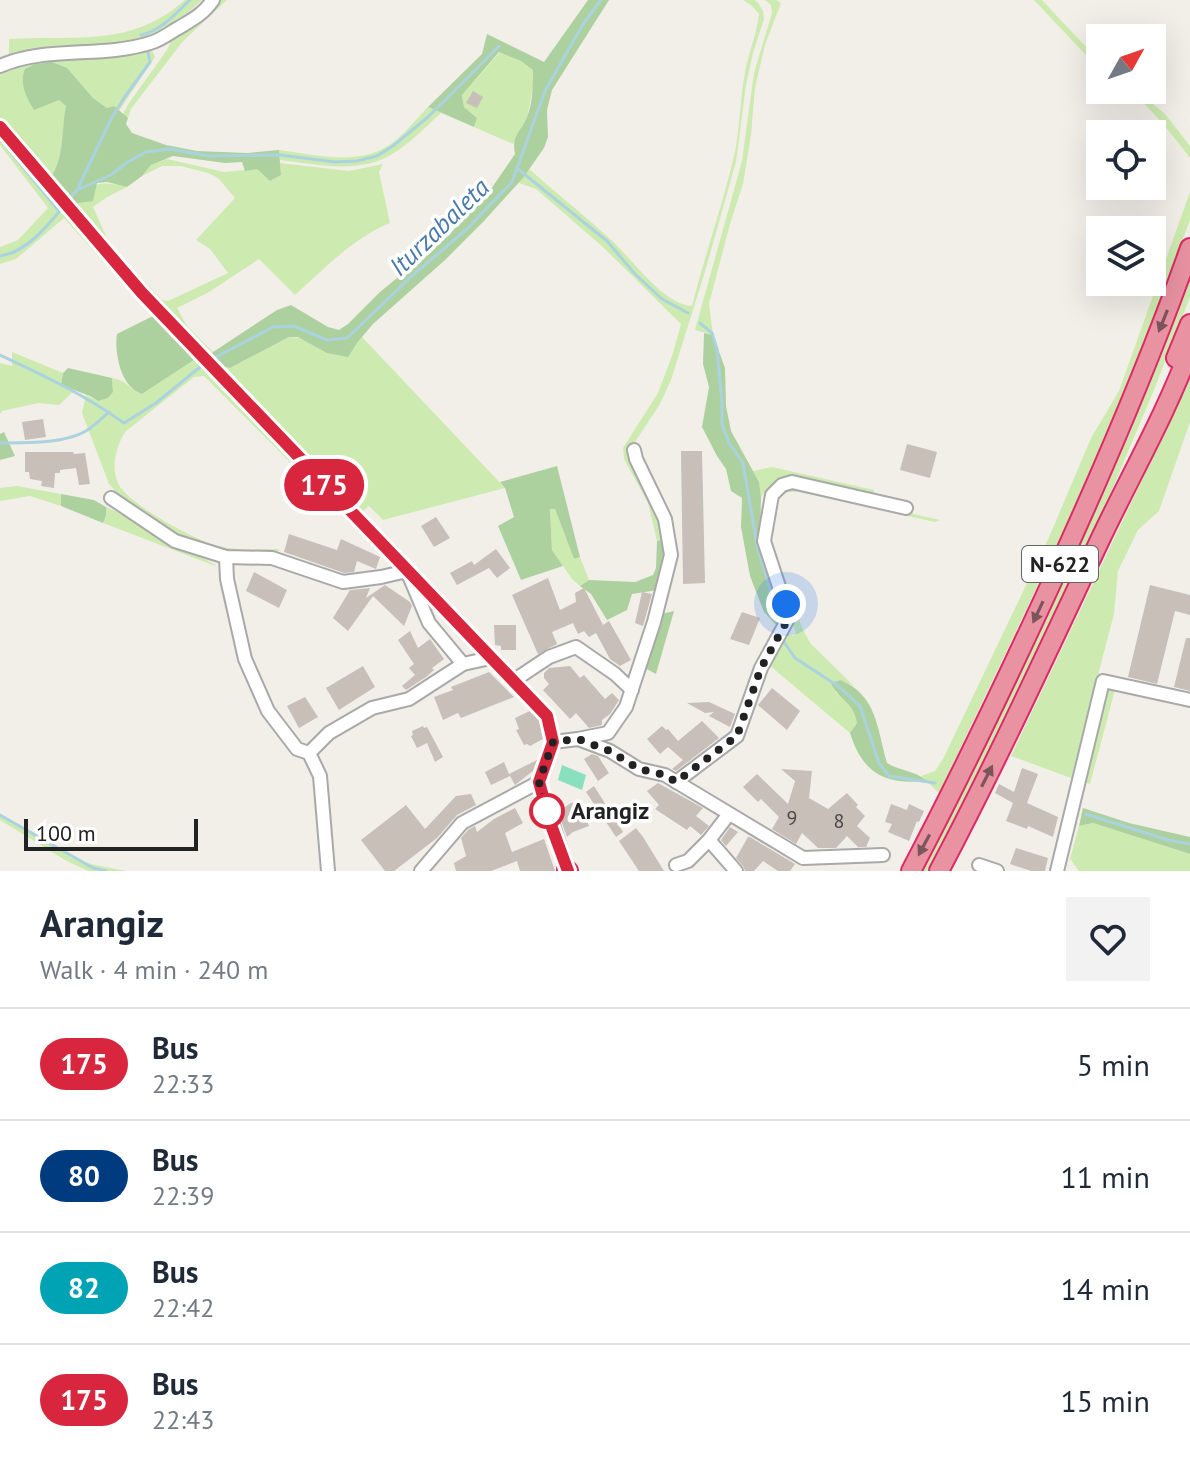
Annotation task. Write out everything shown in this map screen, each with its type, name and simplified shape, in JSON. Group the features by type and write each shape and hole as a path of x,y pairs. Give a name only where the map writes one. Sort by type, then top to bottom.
{"highway":[{"name":"N-622","path":"911,871 1013,667 1098,481 1190,248"},
{"name":"N-622","path":"939,871 1101,538 1190,324"},
{"path":"1101,538 1178,382 1190,349"}],"street":[{"path":"0,66 16,58 103,52 154,42 203,14 213,0"},
{"path":"0,127 173,327 547,716 553,742 539,782 568,871"},
{"path":"553,742 608,733 626,707 654,622 671,555 665,519 634,450"},
{"path":"676,782 737,736 761,668 789,617 764,541 772,495 782,485 792,482 906,508"},
{"path":"111,498 175,541 226,557 272,558 343,582 407,571"},
{"path":"226,557 227,579 245,659 268,711 297,749 309,753 320,776 328,871"},
{"path":"407,571 429,623 463,664"},
{"path":"513,681 549,657 576,647 632,690"},
{"path":"309,753 329,733 372,708 409,699 463,664 490,658"},
{"path":"1057,871 1103,681 1190,700"},
{"path":"578,739 610,751 639,769 665,775 803,858 883,855"},
{"path":"421,871 462,823 539,782"},
{"path":"676,865 688,861 729,814"},
{"path":"709,840 736,871"},
{"path":"979,865 997,871"}],"green space":[{"path":"185,0 202,0 179,19 139,39 111,46 46,47 9,56 9,39 80,38 123,32 144,26"},
{"path":"218,0 227,0 183,41 131,109 128,118 123,114 129,103 167,50 174,35"},
{"path":"588,0 609,0 552,90 547,110 548,137 544,148 523,178 483,222 373,324 348,357 327,353 298,337 289,337 230,368 218,367 207,356 277,310 291,305 328,327 339,330 447,237 491,189 515,154 515,138 530,105 533,70 499,52 462,95 464,107 477,118 474,127 428,107 482,54 487,34 544,62"},
{"path":"743,0 755,0 763,11 764,19 746,85 736,162 671,380 660,404 631,448 666,538 657,541 648,503 624,459 623,448 658,393 681,324 603,247 536,189 519,183 529,169 610,239 659,289 692,306 735,152 745,73 758,21 759,14"},
{"path":"765,0 781,3 765,45 755,88 743,184 709,304 713,335 695,330 742,161 754,73 772,13 771,5"},
{"path":"1034,0 1042,0 1086,47 1086,55"},
{"path":"151,48 155,57 119,111 114,106 107,108 93,98 66,68 59,100 67,106 62,143 50,179 0,120 0,72 16,65 66,57 105,57"},
{"path":"500,52 533,69 527,117 513,144 474,127 477,118 464,107 462,95"},
{"path":"52,62 67,68 93,98 107,108 114,106 128,118 126,124 132,133 166,145 197,151 247,153 279,150 281,175 270,181 257,169 245,171 242,162 225,163 173,156 151,165 127,187 97,183 93,201 70,204 50,179 60,152 66,106 59,100 34,110 23,85 25,69"},
{"path":"1144,104 1153,104 1165,114 1190,146 1190,158 1166,128 1166,120 1159,120"},
{"path":"428,107 441,113 405,145 379,160 337,166 280,160 279,150 355,157 383,149 405,132"},
{"path":"0,134 155,315 152,316 64,218 16,259 0,264 0,247 18,240 48,208 0,145"},
{"path":"167,159 224,172 257,169 270,181 281,175 280,163 349,171 383,164 379,172 390,223 351,246 295,295 259,259 209,292 177,308 187,326 213,352 207,356 70,204 96,185 127,187 93,207 106,236 122,258 162,300 168,301 228,273 210,249 196,240 235,198 218,178 181,166 162,166 142,176 151,165"},
{"path":"1190,192 1190,220 1166,284 1166,259"},
{"path":"1190,272 1190,297 1109,497 1003,727 930,871 920,871 995,725 1100,496"},
{"path":"1153,296 1161,296 1083,490 939,793 921,776 935,771 943,759 1050,535 1091,438 1119,391"},
{"path":"155,315 197,358 142,394 129,385 120,369 117,334"},
{"path":"704,333 713,335 725,368 726,406 731,431 759,482 760,543 785,609 779,628 764,612 750,576 741,527 742,498 731,491 726,469 702,427 709,387 703,364"},
{"path":"289,337 357,343 362,337 505,488 383,520 369,506 360,514 218,367 230,368"},
{"path":"12,352 63,373 61,385 74,391 59,405 38,403 0,414 0,363 12,366"},
{"path":"197,358 337,505 333,508 204,376 194,377 125,432 115,458 116,478 125,493 136,502 195,537 225,548 279,549 277,555 224,552 177,536 124,501 109,484 82,413 86,395 98,401 108,398 113,392 112,378 142,394"},
{"path":"68,368 112,378 113,392 108,398 98,401 61,385 63,373"},
{"path":"1190,372 1190,422 1159,511 1138,530 1118,571 1114,614 1071,778 1011,756 1179,402"},
{"path":"4,432 15,456 0,460 0,434"},
{"path":"557,466 580,557 574,559 555,509 550,509 552,550 563,566 521,580 498,526 514,517 505,488 500,482"},
{"path":"772,467 874,490 873,499 782,480 771,485 761,497 759,482 753,471"},
{"path":"17,486 61,494 61,506 30,496 0,501 0,488"},
{"path":"789,486 940,520 935,522 799,492 788,492 780,497 774,510 777,494"},
{"path":"61,494 94,500 106,507 103,523 61,506"},
{"path":"106,507 130,518 218,567 103,523"},
{"path":"550,508 555,509 574,559 580,557 589,580 580,586 552,550"},
{"path":"773,515 770,537 773,555 804,632 811,644 854,686 841,680 835,692 855,711 857,723 850,733 769,665 785,634 793,636 796,633 767,541"},
{"path":"666,538 668,560 658,590 632,594 627,610 607,620 591,594 580,586 589,580 635,582 653,575 657,541"},
{"path":"674,611 656,674 643,667 657,615"},
{"path":"841,680 853,687 869,704 887,763 927,781 899,781 878,774 869,767 855,747 850,733 857,723 855,716 831,683"},
{"path":"1108,688 1115,690 1090,784 1084,782"},
{"path":"562,765 586,775 582,790 558,780"},
{"path":"1083,808 1129,823 1190,837 1190,854 1093,823 1079,826"},
{"path":"0,815 74,859 126,871 88,871 0,820"},
{"path":"1093,823 1190,854 1190,871 1079,871 1070,859 1079,826"}],"building":[{"path":"473,91 483,97 477,108 466,103"},
{"path":"43,419 46,437 25,440 22,422"},
{"path":"907,444 937,452 930,478 900,470"},
{"path":"681,451 702,451 705,583 683,584"},
{"path":"25,452 85,453 90,484 79,485 76,468 55,473 54,488 41,486 42,481 30,479 29,472 25,472"},
{"path":"436,517 450,538 434,547 421,526"},
{"path":"289,534 337,550 341,539 380,557 376,569 357,561 354,572 344,573 284,552"},
{"path":"496,549 510,568 497,578 489,568 457,585 450,573 472,561 474,565"},
{"path":"254,572 287,590 279,608 246,591"},
{"path":"548,578 560,610 576,602 575,593 584,588 603,625 609,621 631,660 620,666 610,659 596,633 589,637 584,631 578,634 573,623 552,632 557,644 538,654 512,595"},
{"path":"385,585 412,606 404,626 373,596 348,631 333,618 350,590 370,588 366,598"},
{"path":"1150,585 1190,595 1190,615 1175,611 1157,684 1128,677"},
{"path":"642,592 652,594 643,626 635,623"},
{"path":"742,612 760,618 749,645 730,639"},
{"path":"494,625 516,625 516,650 501,650 501,646 495,645"},
{"path":"410,631 418,648 430,639 444,659 426,677 406,690 402,686 415,675 409,668 414,664 398,640"},
{"path":"1186,638 1190,638 1190,691 1174,687"},
{"path":"363,666 375,687 339,710 326,688"},
{"path":"570,666 580,678 584,675 605,699 612,693 619,700 602,720 602,725 589,728 576,713 570,719 543,690 549,684 544,673 549,668"},
{"path":"489,672 514,697 461,718 458,713 443,720 434,697"},
{"path":"772,688 800,711 787,730 758,705"},
{"path":"305,697 318,717 299,728 287,706"},
{"path":"709,702 735,714 730,727 709,716 714,712 705,713 687,703"},
{"path":"530,711 539,720 543,739 530,746 524,745 516,730 519,729 515,718"},
{"path":"702,721 719,738 676,771 672,769 683,760 668,747 660,754 647,739 662,726 678,741"},
{"path":"427,727 443,757 435,762 427,743 417,748 411,736 412,731"},
{"path":"592,754 598,756 609,773 598,781 584,759"},
{"path":"537,760 533,771 515,785 510,776 491,785 485,772 504,762 509,774"},
{"path":"1022,768 1038,774 1027,803 1058,817 1053,837 1006,821 1013,803 995,793 999,784 1014,792"},
{"path":"781,769 812,771 809,798 828,809 847,793 865,816 857,826 870,838 866,847 858,847 847,836 836,848 818,848 802,833 796,844 772,829 779,817 743,787 757,774 788,804 795,781"},
{"path":"658,783 703,808 696,816 709,826 701,835 690,826 687,830 655,809 659,805 647,791"},
{"path":"594,786 623,832 616,837 586,792"},
{"path":"471,794 476,805 457,815 437,838 394,871 385,871 361,840 406,805 425,829 456,796"},
{"path":"580,802 589,826 567,837 558,812 571,803"},
{"path":"891,804 907,810 909,804 924,811 909,841 888,832 892,824 885,822"},
{"path":"515,808 523,823 505,833 512,852 544,839 555,871 520,871 517,861 491,871 456,871 454,863 466,856 461,838 468,830 475,826 477,832"},
{"path":"730,827 738,832 726,846 721,840"},
{"path":"636,828 664,871 639,871 619,841"},
{"path":"748,837 795,864 790,871 778,871 763,861 754,871 745,871 736,858"},
{"path":"1016,848 1048,858 1045,871 1031,871 1010,864"}],"waterway":[{"path":"141,35 162,26 190,0"},
{"name":"Iturzabaleta","path":"214,358 273,327 294,326 327,340 347,338 467,229 512,182 545,91 583,24 601,0"},
{"path":"67,202 77,190 111,175 146,152 170,149 209,156 280,155 335,162 377,156 428,117 499,46"},
{"path":"78,188 111,119 150,62 148,52"},
{"path":"0,139 59,211"},
{"path":"518,169 607,241 662,299 688,313"},
{"path":"0,256 27,244 62,208"},
{"path":"700,323 712,333 717,349 722,424 729,443 743,463 757,545 780,622"},
{"name":"Iturzabaleta","path":"0,355 79,394 124,423 156,403 200,367"},
{"path":"0,443 69,438 89,429 109,412"},
{"path":"783,637 795,658 838,686 860,706 879,763 889,776 935,783"},
{"path":"1086,814 1190,844"},
{"path":"0,815 93,868 106,871"}],"bus line":[{"name":"175","path":"0,127 142,293 547,716 553,742 539,782 568,871"}],"place":[{"name":"Arangiz","path":"547,811"}],"route":[{"path":"547,811 539,782 553,742 578,739 610,751 639,769 665,775 676,782 737,736 761,668 789,617 786,604"}]}
